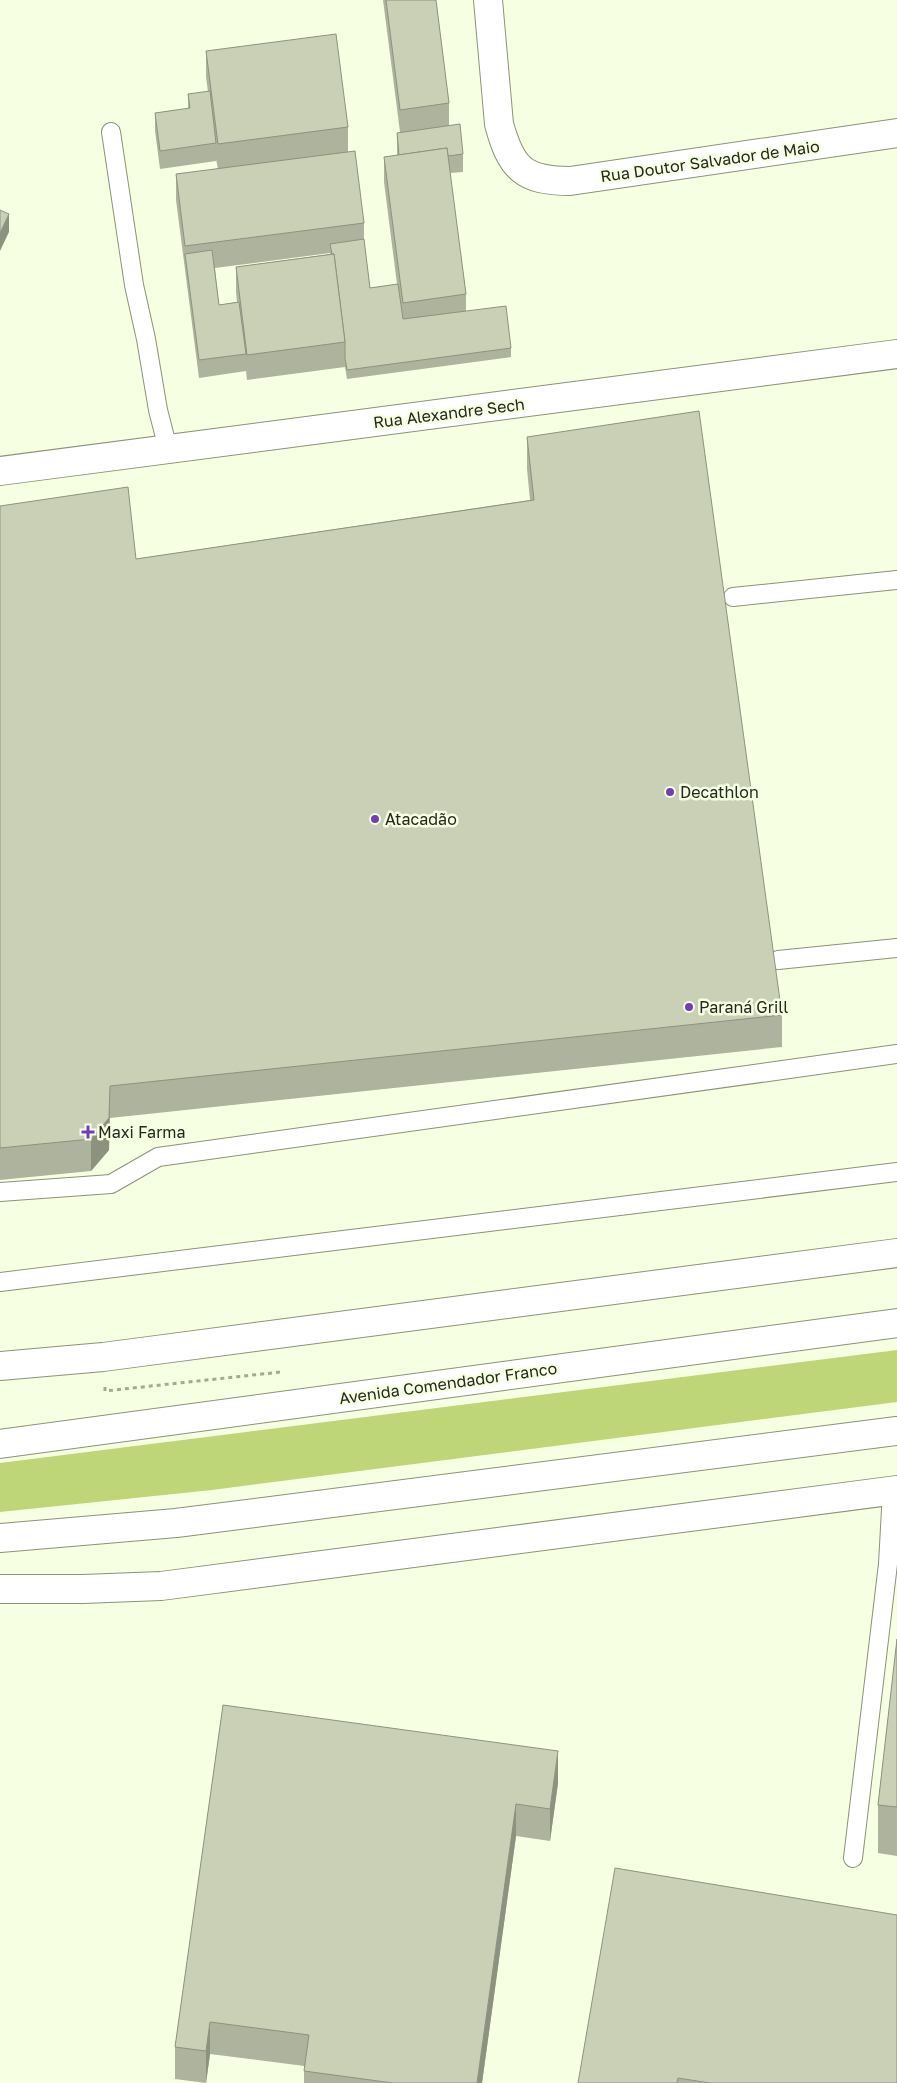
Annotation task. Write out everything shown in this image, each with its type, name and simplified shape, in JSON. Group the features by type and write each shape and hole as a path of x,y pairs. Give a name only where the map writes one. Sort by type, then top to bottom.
{"main road":[{"name":"Rua Doutor Salvador de Maio","path":"488,0 499,124 504,142 512,159 525,173 547,181 570,181 897,133"},
{"name":"Rua Alexandre Sech","path":"0,471 897,354"},
{"path":"0,1366 103,1357 897,1253"},
{"name":"Avenida Comendador Franco","path":"0,1444 897,1323"},
{"path":"0,1538 176,1523 897,1431"},
{"path":"0,1589 83,1589 161,1586 895,1490"}],"lane":[{"path":"111,132 134,285 146,339 158,410 168,449"},
{"path":"733,597 897,580"},
{"path":"778,960 897,948"},
{"path":"0,1192 111,1184 158,1158 897,1054"},
{"path":"0,1282 897,1172"},
{"path":"853,1858 895,1490"}],"path":[{"path":"105,1392 251,1376"}],"green space":[{"path":"897,1350 897,1402 212,1490 0,1512 0,1463"}],"building":[{"path":"386,0 436,0 449,103 400,110"},
{"path":"336,34 348,127 218,144 206,51"},
{"path":"210,91 216,143 160,151 155,113 190,108 188,94"},
{"path":"460,124 463,154 448,156 447,148 399,155 397,133"},
{"path":"447,148 466,294 403,303 384,157"},
{"path":"355,151 364,223 185,246 176,174"},
{"path":"0,210 9,214 0,233"},
{"path":"364,239 370,288 398,284 403,319 506,306 511,348 347,370 334,254 332,254 330,244"},
{"path":"212,250 219,305 239,302 246,354 199,360 185,254"},
{"path":"334,254 345,342 247,355 236,267"},
{"name":"Atacadão","path":"699,411 782,1015 110,1086 109,1118 91,1139 0,1148 0,506 128,487 136,559 534,500 527,437"},
{"path":"897,1639 897,1807 878,1805"},
{"path":"223,1705 558,1751 550,1809 516,1804 477,2083 393,2083 304,2071 309,2035 210,2022 206,2051 175,2047"},
{"path":"615,1868 897,1915 897,2083 710,2083 678,2078 677,2083 578,2083"}],"place":[{"name":"Decathlon","path":"670,792"},
{"name":"Atacadão","path":"375,819"},
{"name":"Paraná Grill","path":"689,1007"},
{"name":"Maxi Farma","path":"88,1132"}]}
